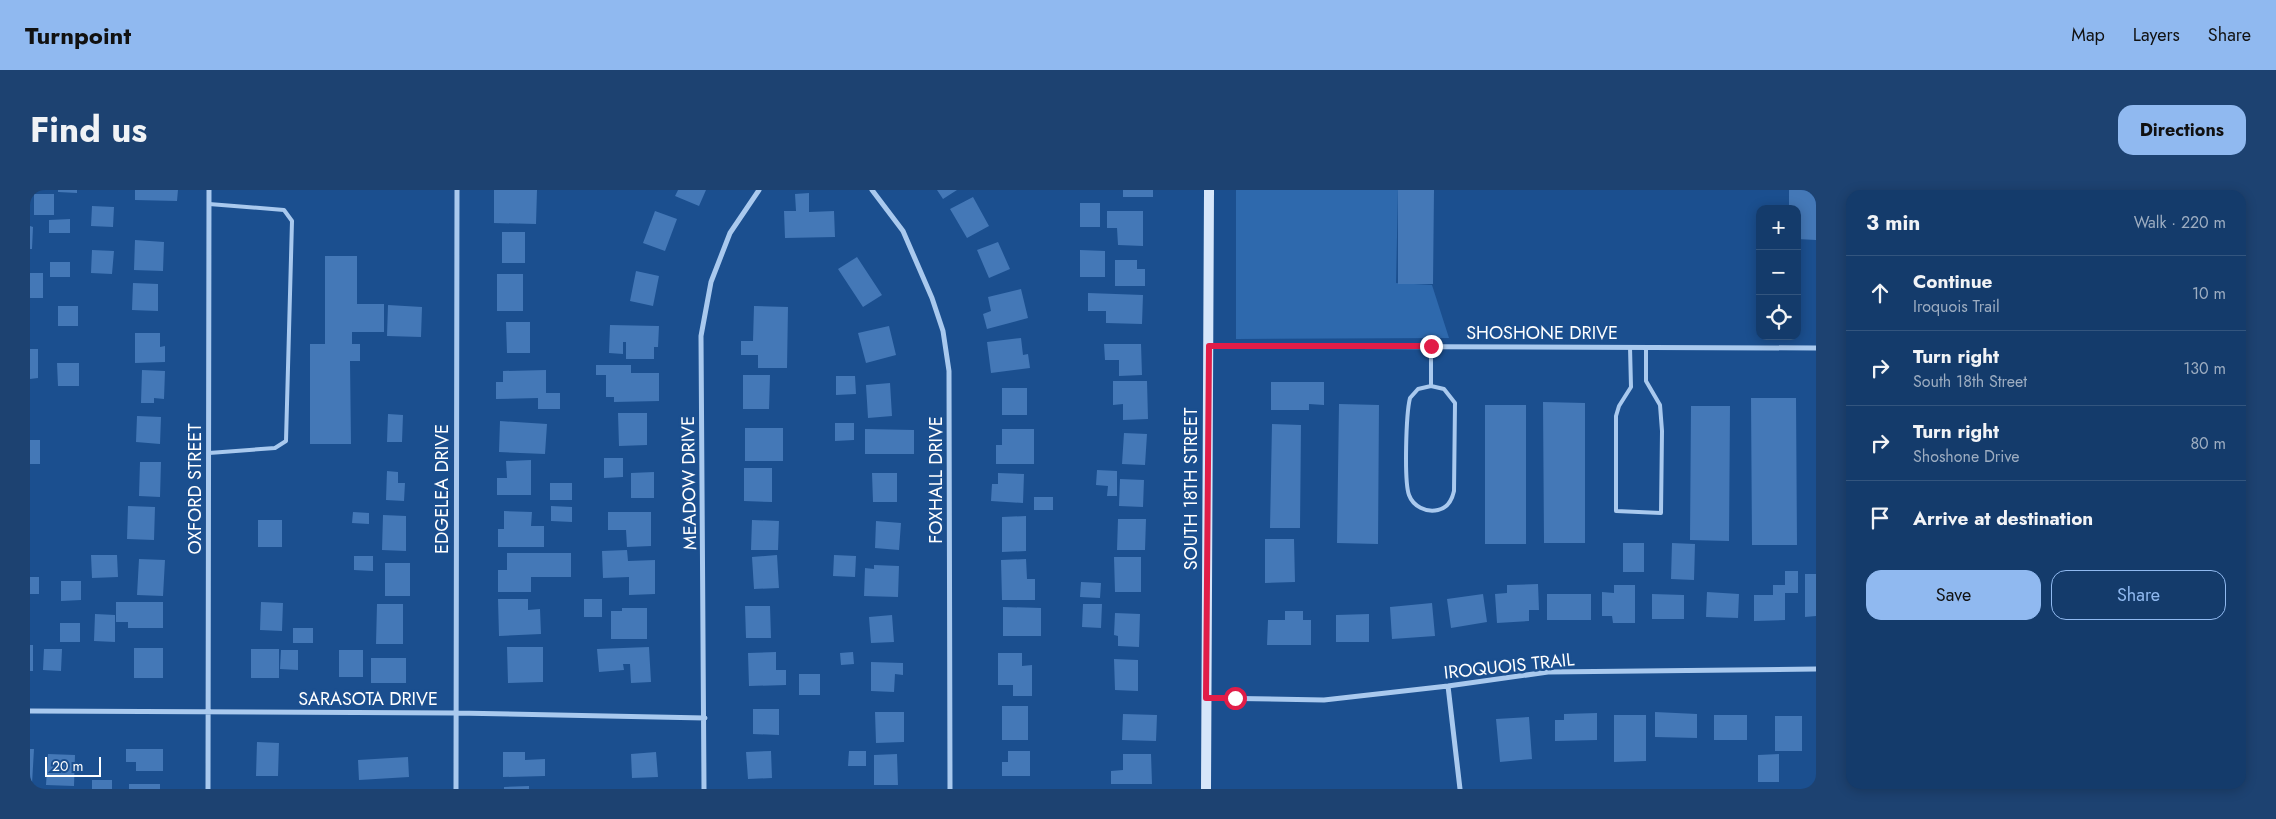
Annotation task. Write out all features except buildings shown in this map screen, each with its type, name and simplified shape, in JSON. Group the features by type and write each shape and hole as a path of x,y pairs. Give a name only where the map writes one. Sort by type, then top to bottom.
{"main road":[{"name":"SOUTH 18TH STREET","path":"1206,789 1209,190"}],"street":[{"name":"OXFORD STREET","path":"208,789 209,190"},
{"name":"EDGELEA DRIVE","path":"456,789 457,190"},
{"name":"MEADOW DRIVE","path":"704,789 702,336 711,282 730,233 759,190"},
{"name":"FOXHALL DRIVE","path":"872,190 903,232 925,282 943,331 950,371 950,789"},
{"name":"SHOSHONE DRIVE","path":"1209,346 1816,348"},
{"name":"IROQUOIS TRAIL","path":"1206,698 1324,700 1548,672 1816,669"},
{"path":"1448,686 1460,789"},
{"name":"SARASOTA DRIVE","path":"30,711 456,713 705,718"}],"lane":[{"path":"209,204 284,210 292,221 286,441 275,448 209,453"},
{"path":"1431,346 1431,386"},
{"path":"1630,347 1631,387 1619,406 1616,416 1616,511 1661,514 1662,431 1660,404 1646,381 1646,347"},
{"path":"1431,386 1444,389 1455,403 1454,491 1452,500 1438,510 1422,509 1415,504 1407,488 1410,398 1418,389 1431,386"}],"shaded area":[{"path":"1236,190 1398,190 1396,283 1432,285 1449,338 1236,339"}],"route":[{"path":"1235,698 1206,698 1209,346 1431,346"}]}
